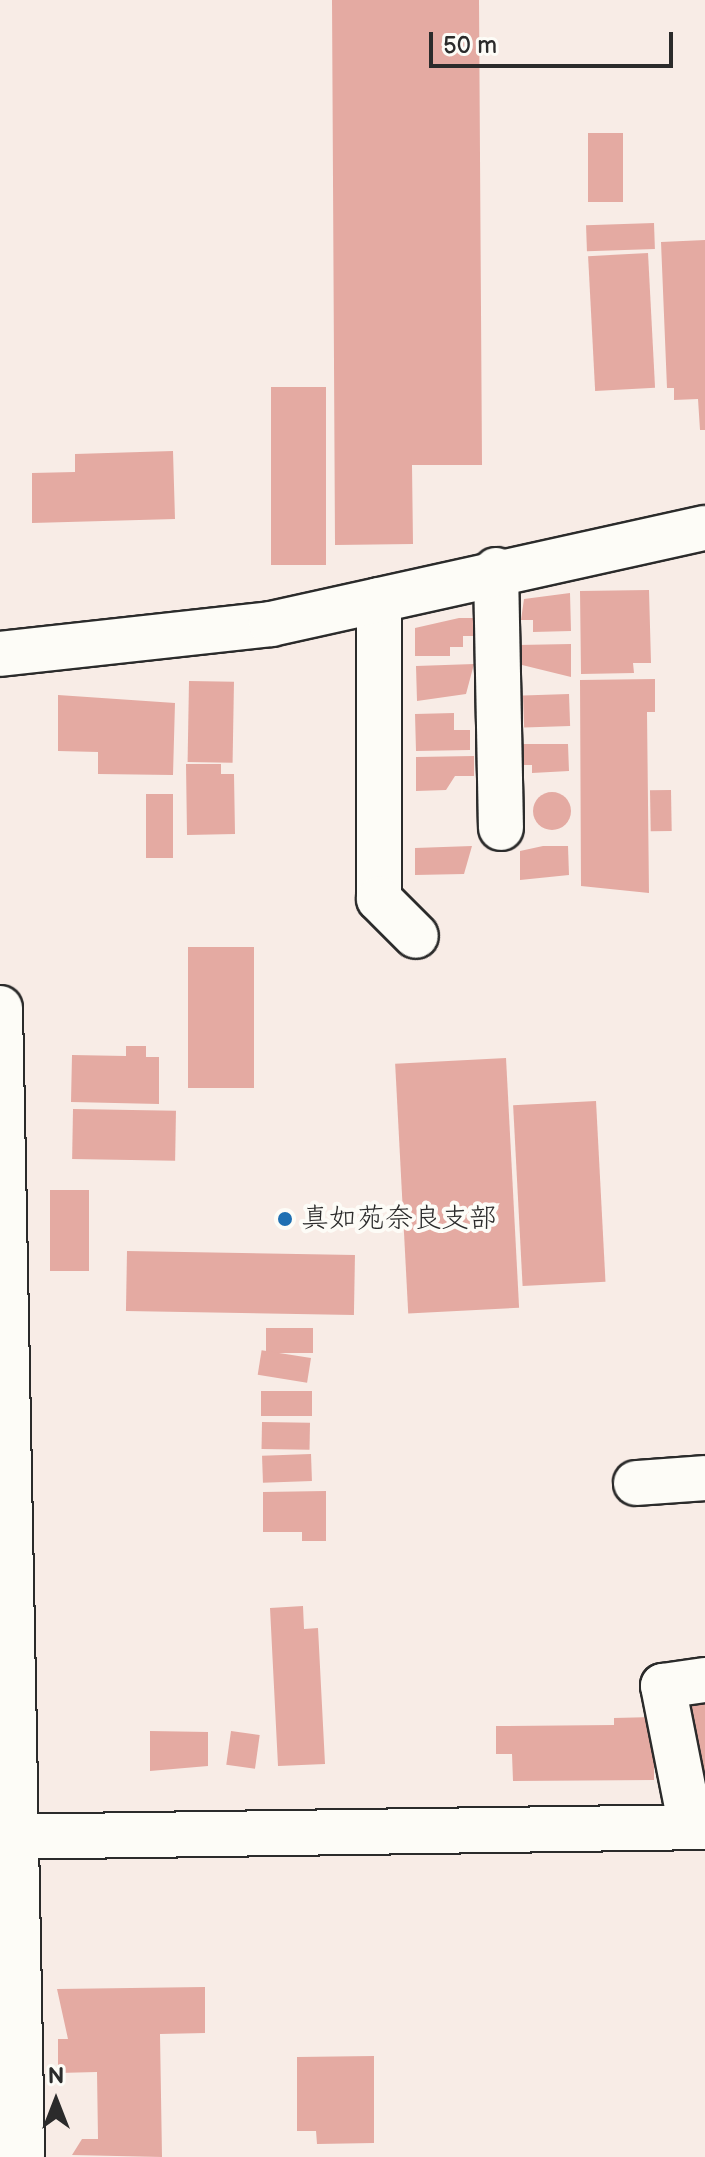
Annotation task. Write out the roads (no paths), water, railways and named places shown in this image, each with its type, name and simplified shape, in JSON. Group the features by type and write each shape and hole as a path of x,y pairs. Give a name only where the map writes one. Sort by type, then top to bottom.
{"street":[{"path":"0,654 271,624 496,570 705,528"},
{"path":"496,570 501,828"},
{"path":"379,600 379,899 416,936"},
{"path":"0,1008 10,1837 22,2157"},
{"path":"636,1483 705,1478"},
{"path":"10,1837 698,1827 663,1686 705,1680"}],"place":[{"name":"真如苑奈良支部","path":"285,1219"}]}
